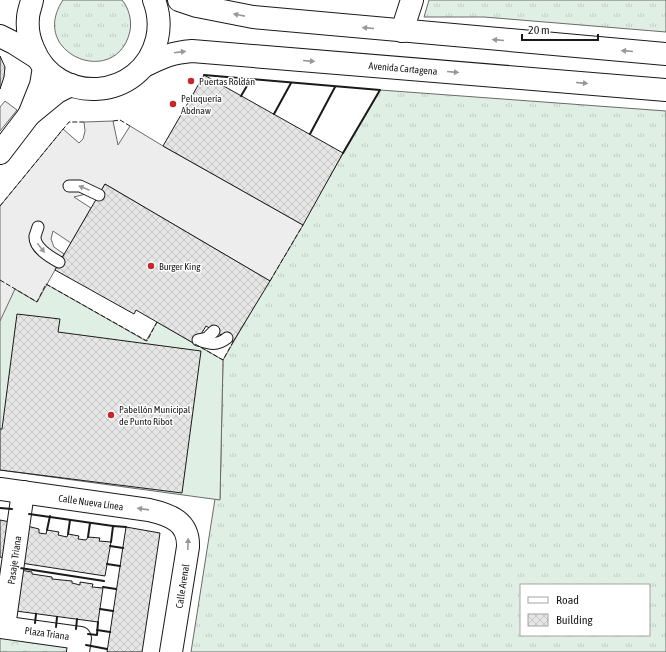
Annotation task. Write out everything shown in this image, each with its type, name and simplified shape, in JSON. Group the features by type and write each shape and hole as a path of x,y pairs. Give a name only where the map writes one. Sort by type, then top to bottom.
{"main road":[{"path":"29,115 40,85 40,62 29,38 28,19 32,0"},
{"path":"0,36 14,43 40,62 56,77 71,85 100,90 128,79 144,66 154,49 159,29 158,8 154,0"},
{"path":"179,0 197,6 253,17 666,54"},
{"path":"402,31 412,0"},
{"name":"Avenida Cartagena","path":"144,66 167,55 178,52 192,51 666,90"},
{"path":"0,153 29,115 57,92 71,85"},
{"name":"Calle Nueva Línea","path":"0,489 160,512 179,522"},
{"name":"Pasaje Triana","path":"2,627 23,492"},
{"name":"Calle Arenal","path":"171,652 189,539 187,532 179,522"},
{"name":"Plaza Triana","path":"2,627 80,638 78,652"}],"lane":[{"path":"69,186 80,186 99,196"},
{"path":"38,226 35,238 38,244 45,253 59,262"},
{"path":"214,331 207,338 198,340 212,344 221,343 227,338"}],"green space":[{"path":"63,0 122,0 128,11 131,23 130,31 122,49 109,59 94,61 78,58 65,49 56,36 55,19"},
{"path":"429,0 666,0 666,32 484,17 424,17"},
{"path":"380,90 666,111 666,652 191,652 215,499 220,499 223,360"},
{"name":"Pabellón Municipal de Punto Ribot","path":"0,280 36,301 46,284 146,341 157,322 223,360 220,500 0,470"},
{"path":"0,627 80,638 78,652 0,652"}],"shaded area":[{"path":"5,101 17,110 0,131 0,107"},
{"path":"113,121 118,145 130,126 303,225 270,281 105,184 99,195 86,194 74,197 91,208 71,243 53,231 51,239 54,247 64,254 37,302 15,289 0,321 0,206 63,129 79,143 83,139 85,131 84,122"}],"building":[{"path":"0,56 5,67 4,77 0,89"},
{"path":"204,75 343,153 303,225 163,146"},
{"name":"Burger King","path":"105,184 270,281 233,342 206,326 195,344 136,310 134,314 55,270"},
{"name":"Pabellón Municipal de Punto Ribot","path":"17,314 60,319 58,332 201,351 182,493 0,470 0,429 2,429"},
{"path":"0,520 10,522 4,558 0,557"},
{"path":"27,526 39,529 39,533 46,534 47,530 59,532 58,535 67,537 68,534 79,536 78,539 86,540 88,537 100,538 99,541 111,542 105,576 21,563"},
{"path":"126,527 160,533 143,646 142,652 107,652"},
{"path":"20,570 32,572 32,574 52,577 52,579 72,581 72,583 80,585 80,582 93,584 92,587 103,588 98,622 16,611"}],"fence":[{"path":"113,121 120,120 130,126"},
{"path":"0,206 69,122 84,122"},
{"path":"270,281 303,225"},
{"path":"0,280 37,302 46,284 147,341 157,322"},
{"path":"195,344 223,360 233,342"}],"wall":[{"path":"204,75 380,90 343,153"},
{"path":"241,96 251,79"},
{"path":"274,114 291,83"},
{"path":"310,134 335,87"},
{"path":"0,508 12,509"},
{"path":"29,514 113,526"},
{"path":"47,530 50,516"},
{"path":"68,534 70,520"},
{"path":"88,537 90,523"},
{"path":"111,542 113,526 126,527"},
{"path":"110,546 123,548"},
{"path":"107,564 120,566"},
{"path":"20,568 104,581"},
{"path":"103,587 116,589"},
{"path":"100,609 113,611"},
{"path":"35,623 36,614"},
{"path":"56,627 57,617"},
{"path":"76,629 77,619"},
{"path":"88,634 97,635 98,622"},
{"path":"97,630 110,632"},
{"path":"86,645 107,649"}],"place":[{"name":"Puertas Roldán","path":"191,81"},
{"name":"Peluquería Abdnaw","path":"173,104"},
{"name":"Burger King","path":"151,266"},
{"name":"Pabellón Municipal de Punto Ribot","path":"111,415"}]}
